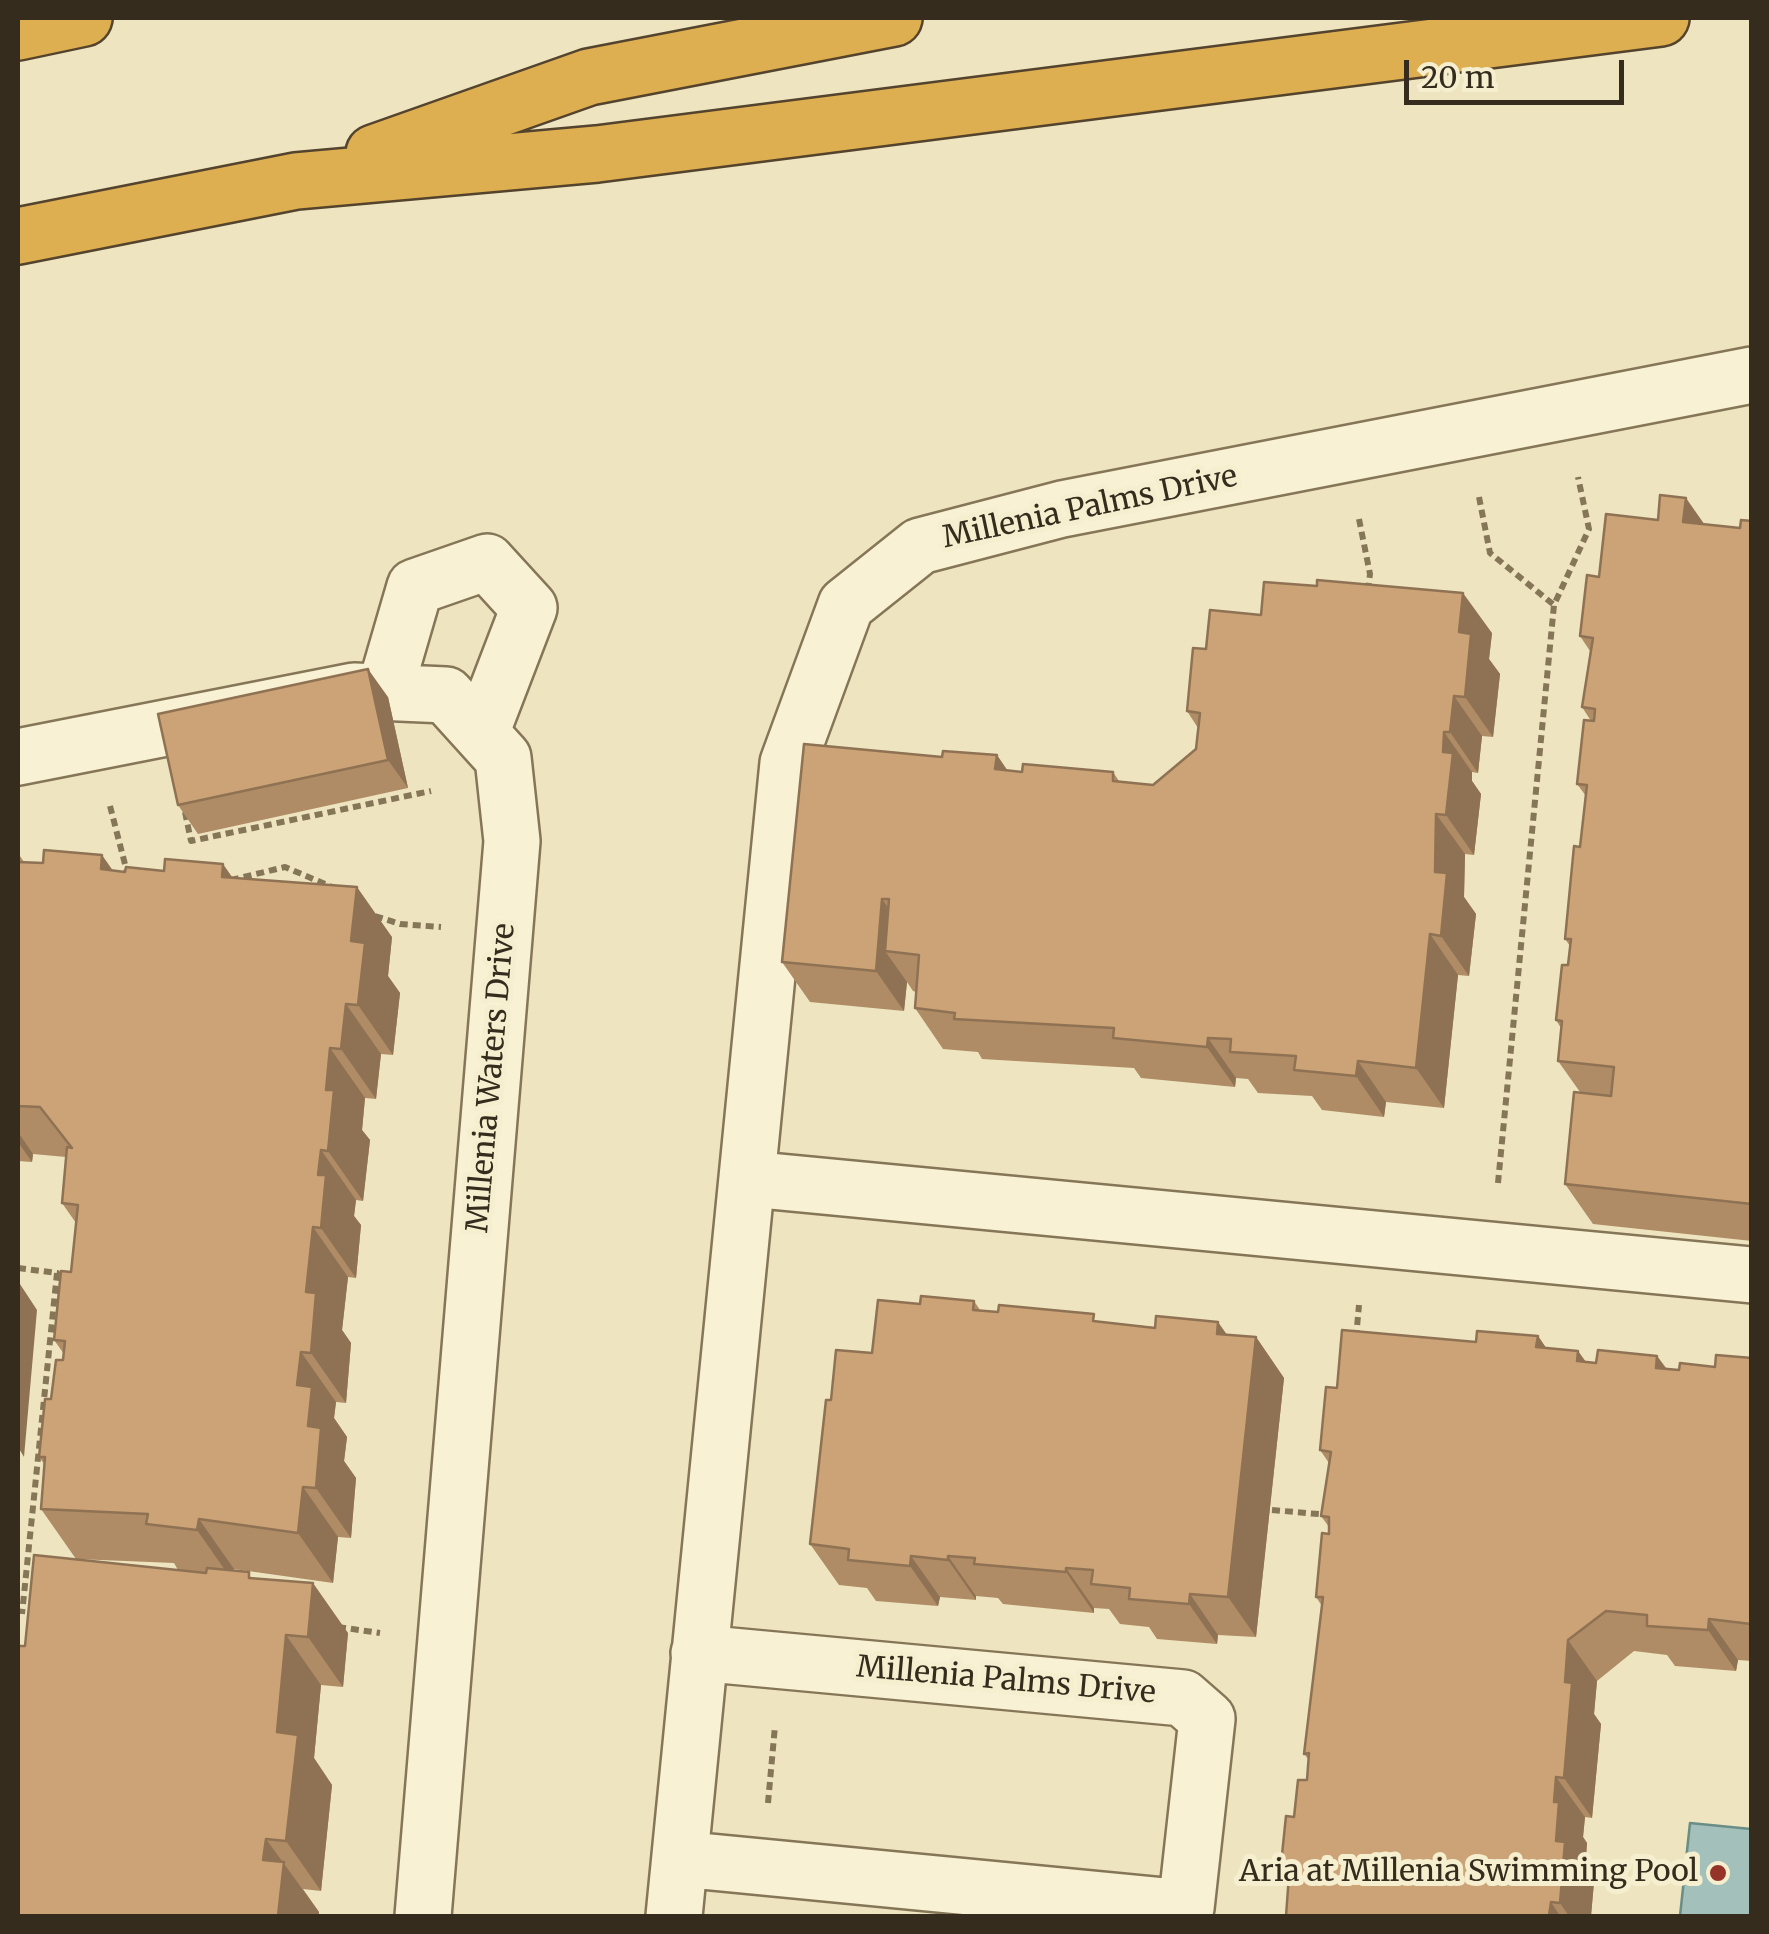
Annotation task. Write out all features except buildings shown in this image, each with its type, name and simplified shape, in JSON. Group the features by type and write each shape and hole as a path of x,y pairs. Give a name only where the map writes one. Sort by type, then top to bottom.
{"highway":[{"path":"18,32 84,18"},
{"path":"296,181 590,77 894,18"},
{"path":"18,236 296,181 597,154 1661,18"}],"street":[{"name":"Millenia Palms Drive","path":"674,1916 788,763 846,606 920,546 1062,509 1752,375"},
{"path":"385,690 415,587 487,562 529,608 481,733"},
{"name":"Millenia Waters Drive","path":"18,757 354,690 385,690 446,695 503,758 512,840 423,1916"},
{"path":"749,1179 1752,1275"},
{"name":"Millenia Palms Drive","path":"680,1859 1186,1908 1207,1719 1183,1698 699,1653"}],"path":[{"path":"1492,1250 1554,605 1588,529 1564,412"},
{"path":"1465,430 1490,553 1554,605"},
{"path":"1346,454 1370,574 1367,605"},
{"path":"165,728 191,840 431,791"},
{"path":"100,741 116,841 127,875 136,884"},
{"path":"217,884 285,867 332,887 344,898"},
{"path":"370,914 400,924 504,931"},
{"path":"1356,1345 1365,1238"},
{"path":"18,1268 57,1272 22,1614"},
{"path":"1272,1510 1340,1516"},
{"path":"25,1593 40,1594"},
{"path":"324,1626 446,1641"},
{"path":"761,1869 782,1660"}],"water":[{"name":"Aria at Millenia Swimming Pool","path":"1690,1823 1751,1829 1751,1916 1680,1916"}],"place":[{"name":"Aria at Millenia Swimming Pool","path":"1718,1873"}]}
